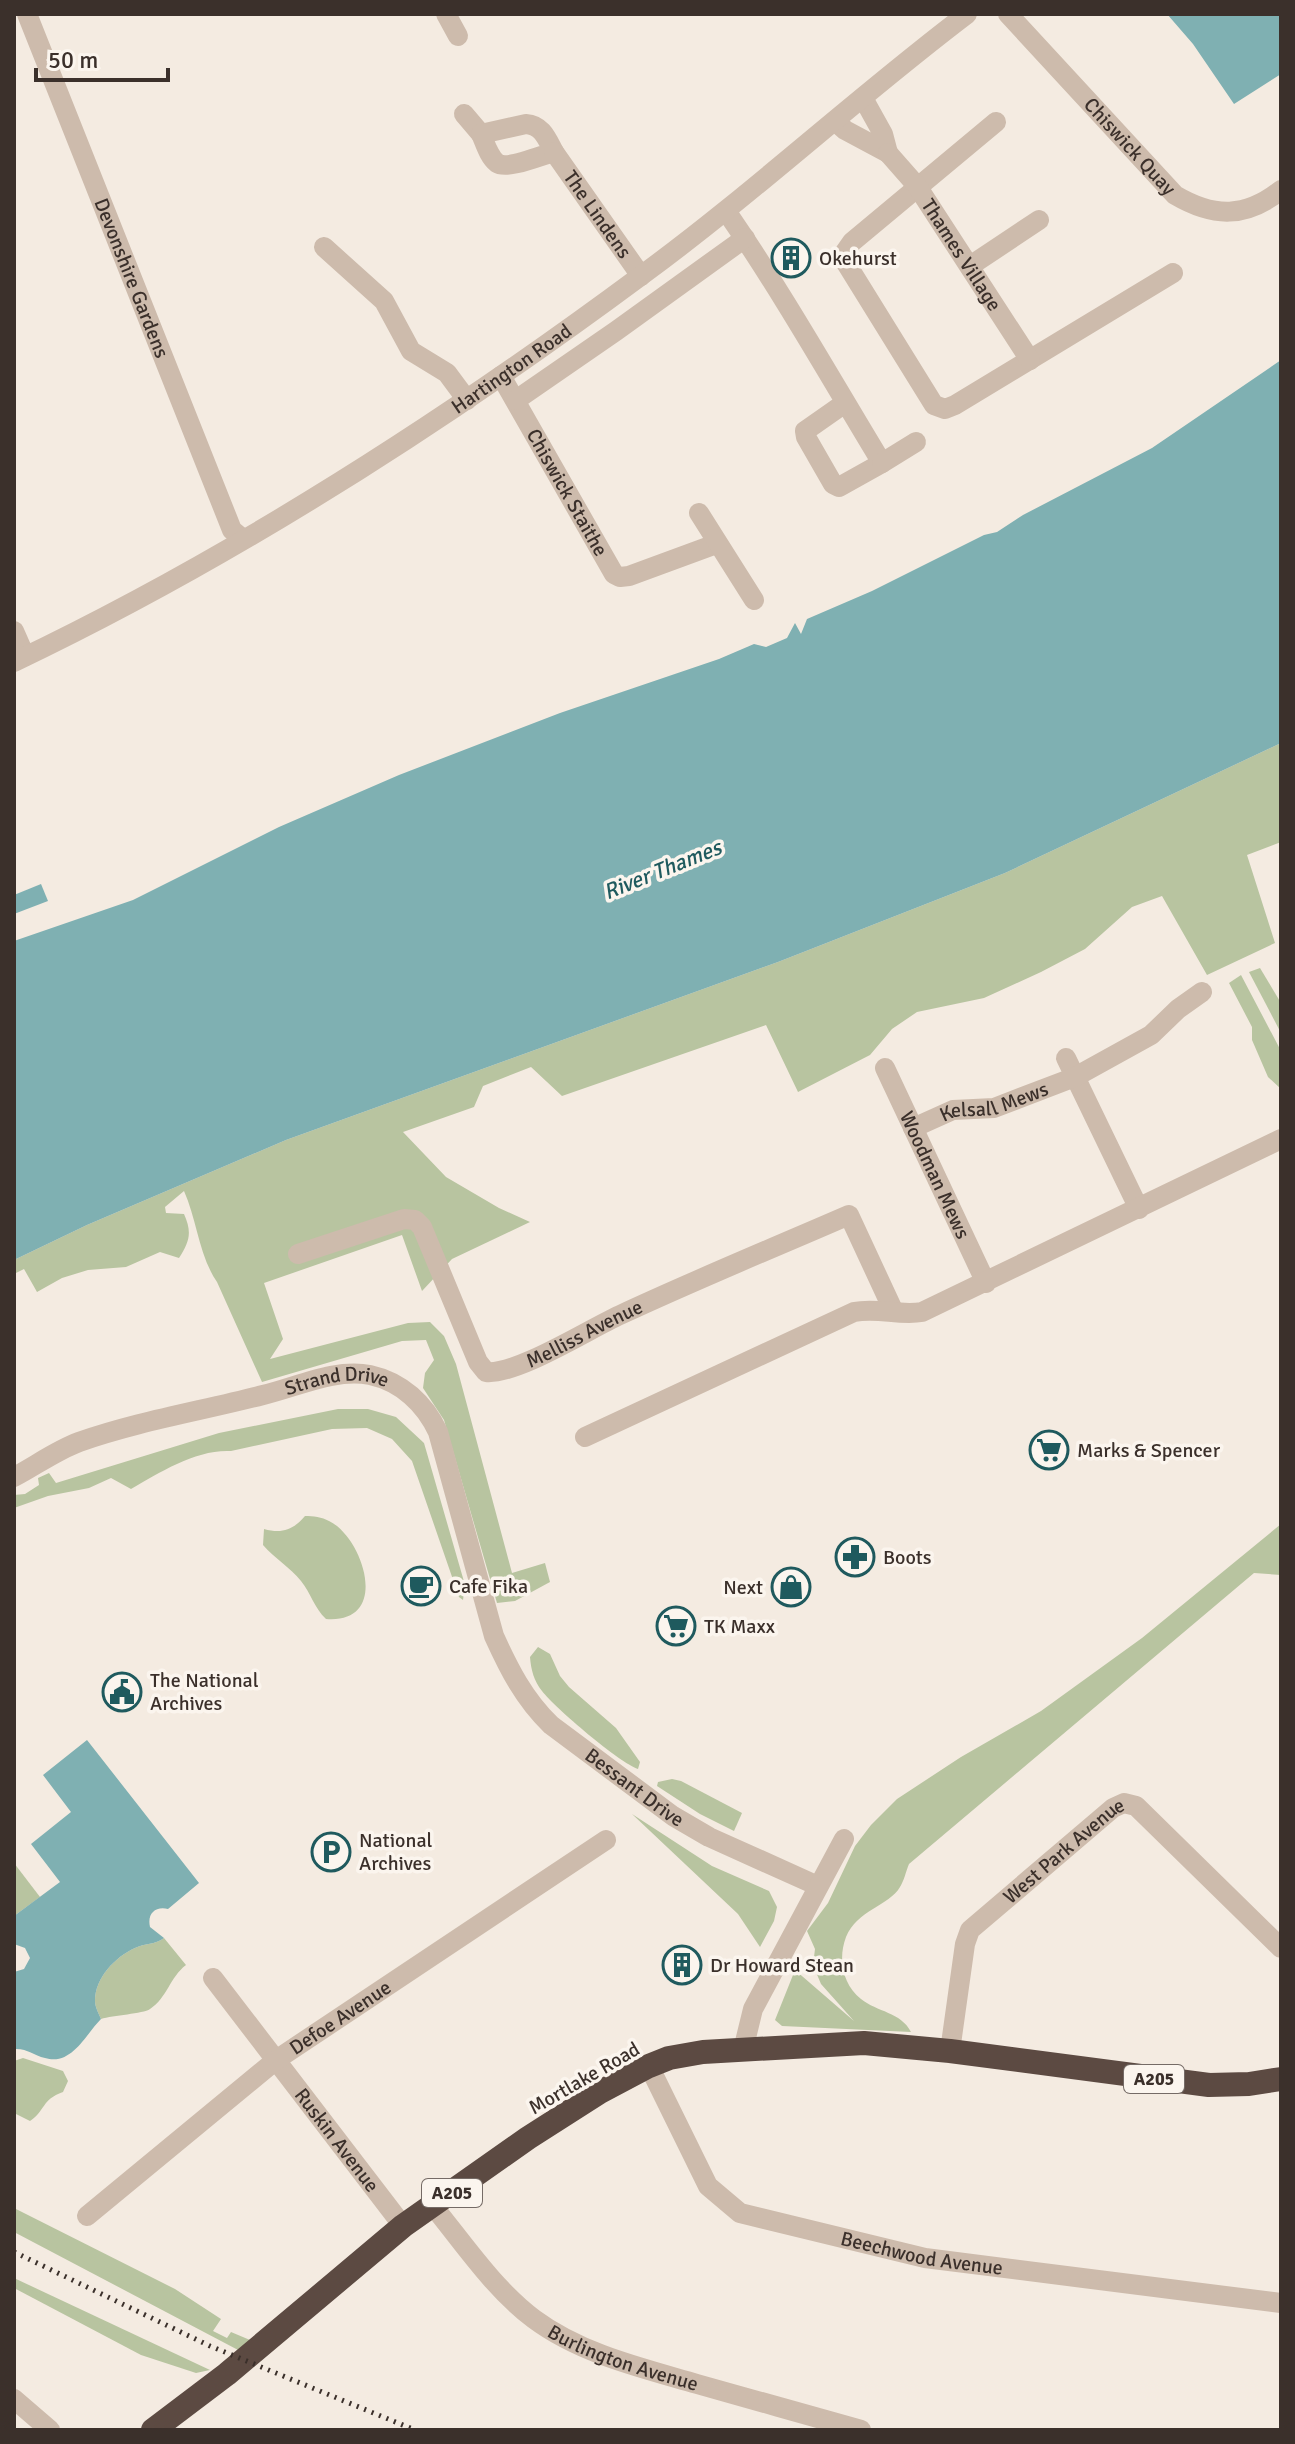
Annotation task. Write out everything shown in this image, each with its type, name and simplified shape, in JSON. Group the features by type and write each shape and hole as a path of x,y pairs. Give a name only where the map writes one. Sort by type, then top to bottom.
{"highway":[{"name":"Mortlake Road","path":"153,2430 227,2374 403,2226 600,2092 669,2058 703,2052 864,2043 950,2051 1209,2085 1281,2079"}],"street":[{"name":"Devonshire Gardens","path":"27,14 232,530 243,539"},
{"path":"446,14 458,36"},
{"name":"Chiswick Quay","path":"1008,14 1175,195 1199,208 1231,212 1258,206 1281,190"},
{"name":"Hartington Road","path":"20,659 113,614 243,539 467,400 641,276 726,211 956,17"},
{"name":"Thames Village","path":"863,98 883,134 888,153"},
{"name":"The Lindens","path":"464,114 481,134 494,161 500,166 554,152"},
{"name":"Thames Village","path":"835,121 845,130 888,153 917,186 1030,360"},
{"path":"996,122 917,186 852,242 845,252 846,263 934,405 945,409 955,405 1173,273"},
{"name":"The Lindens","path":"481,134 526,124 534,124 541,130 641,276"},
{"path":"726,211 882,463"},
{"path":"970,266 1039,220"},
{"path":"516,400 745,238"},
{"path":"324,247 384,301 411,351 447,373 467,400"},
{"name":"Chiswick Staithe","path":"501,376 614,574 629,576 716,544"},
{"path":"845,403 805,431 833,484 839,487 846,485 916,442"},
{"path":"699,513 754,600"},
{"path":"14,631 20,659"},
{"name":"Kelsall Mews","path":"913,1128 953,1110 994,1108 1071,1068 1151,1035 1178,1009 1202,992"},
{"name":"Woodman Mews","path":"885,1068 986,1283"},
{"name":"Kelsall Mews","path":"1071,1068 1139,1209"},
{"path":"585,1437 854,1312 871,1308 906,1315 922,1312 1281,1139"},
{"name":"Melliss Avenue","path":"298,1254 404,1219 415,1220 422,1227 478,1362 486,1372 496,1373 621,1314 849,1215 894,1312"},
{"name":"Strand Drive","path":"14,1477 75,1443 149,1420 261,1396 331,1376 370,1375 392,1382 420,1403 438,1432 494,1636"},
{"name":"Bessant Drive","path":"494,1636 522,1692 551,1725 673,1816 709,1837 818,1886"},
{"name":"West Park Avenue","path":"950,2051 965,1944 970,1930 1113,1808 1124,1803 1136,1806 1281,1948"},
{"path":"743,2050 753,2009 844,1839"},
{"name":"Defoe Avenue","path":"87,2216 276,2060 606,1840"},
{"name":"Ruskin Avenue","path":"213,1978 403,2226"},
{"name":"Beechwood Avenue","path":"649,2066 708,2186 740,2213 925,2258 1281,2303"},
{"name":"Burlington Avenue","path":"433,2206 512,2300 532,2318 563,2338 603,2355 666,2375 861,2430"},
{"path":"14,2399 50,2430"}],"green space":[{"path":"1281,743 1281,842 1247,855 1275,943 1207,975 1162,896 1132,907 1085,949 1041,972 984,998 917,1012 892,1029 870,1055 798,1092 766,1025 562,1096 531,1067 483,1086 474,1107 403,1132 446,1177 530,1222 452,1259 422,1291 402,1235 264,1283 283,1339 270,1359 408,1323 430,1322 444,1336 456,1364 512,1573 545,1563 550,1582 515,1601 497,1603 444,1420 423,1388 425,1373 434,1360 426,1340 402,1341 262,1382 206,1261 184,1191 165,1207 166,1213 184,1214 188,1226 188,1241 179,1258 160,1252 126,1267 88,1270 62,1278 37,1292 24,1269 14,1274 14,1260 87,1225 286,1140 778,962 1005,873"},
{"path":"1260,968 1281,1003 1281,1033 1249,972"},
{"path":"1241,975 1281,1051 1281,1089 1268,1077 1252,1040 1252,1027 1229,983"},
{"path":"338,1409 368,1409 396,1417 424,1443 465,1585 463,1600 459,1597 412,1461 392,1439 367,1428 332,1429 231,1451 218,1451 179,1463 131,1489 111,1478 89,1488 48,1496 14,1508 14,1495 25,1494 39,1485 38,1478 49,1473 56,1483 219,1433"},
{"path":"305,1516 329,1521 341,1530 360,1560 365,1594 359,1608 346,1617 326,1619 301,1581 263,1545 264,1529 287,1530"},
{"path":"1281,1524 1281,1575 1254,1573 909,1864 895,1893 851,1928 842,1953 843,1970 850,1986 861,1999 895,2016 911,2032 782,2026 775,2020 795,1970 854,2021 821,1984 813,1965 815,1949 807,1931 828,1903 855,1846 897,1799 961,1757 1041,1711 1142,1638"},
{"path":"538,1647 550,1654 569,1687 616,1728 640,1762 638,1769 588,1734 542,1691 533,1675 530,1657"},
{"path":"672,1779 742,1813 734,1831 700,1814 657,1786 658,1782"},
{"path":"632,1814 712,1866 769,1891 777,1907 774,1921 760,1947 738,1914"},
{"path":"14,1863 40,1897 14,1916"},
{"path":"164,1938 186,1965 161,1999 146,2011 101,2019 95,2003 102,1976 128,1952"},
{"path":"23,2058 63,2071 68,2081 63,2092 51,2098 30,2121 14,2113 14,2061"},
{"path":"14,2208 175,2289 221,2319 213,2331 227,2338 231,2332 250,2340 240,2351 14,2232"},
{"path":"14,2278 210,2370 196,2373 141,2355 14,2288"}],"water":[{"path":"1167,14 1281,14 1281,74 1234,104 1193,44"},
{"name":"River Thames","path":"1281,360 1281,743 1005,873 778,962 286,1140 87,1225 14,1260 14,941 133,900 279,827 399,775 560,713 719,659 754,644 766,647 787,638 795,623 801,634 807,619 872,591 984,535 997,532 1023,515 1152,448"},
{"path":"41,884 48,901 14,914 14,895"},
{"path":"87,1740 199,1883 168,1909 153,1912 150,1927 164,1938 128,1952 108,1969 96,1992 95,2003 101,2019 77,2048 63,2058 55,2059 14,2049 14,1972 24,1969 30,1958 25,1948 14,1944 14,1916 60,1882 31,1844 71,1812 43,1775"}],"railway":[{"path":"14,2252 210,2346 415,2430"}],"place":[{"name":"Okehurst","path":"791,258"},
{"name":"Marks & Spencer","path":"1049,1450"},
{"name":"Boots","path":"855,1557"},
{"name":"Cafe Fika","path":"421,1586"},
{"name":"Next","path":"791,1587"},
{"name":"TK Maxx","path":"676,1626"},
{"name":"The National Archives","path":"122,1692"},
{"name":"National Archives","path":"331,1852"},
{"name":"Dr Howard Stean","path":"682,1965"}]}
